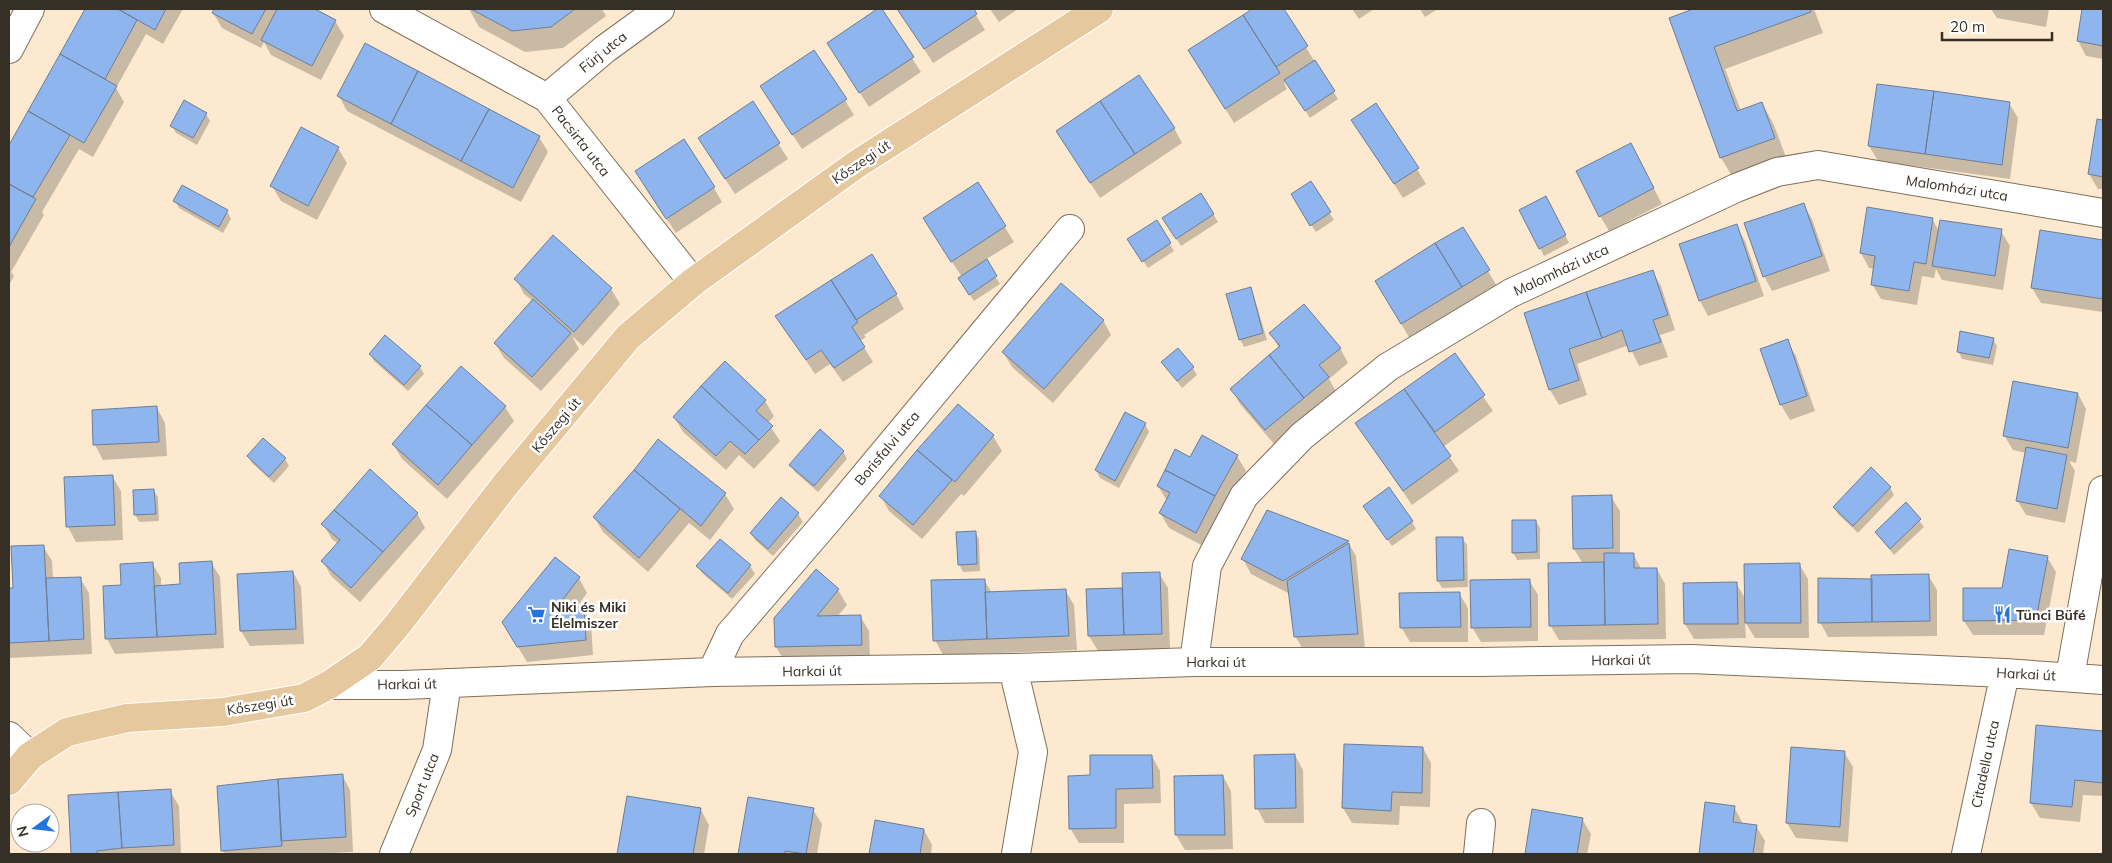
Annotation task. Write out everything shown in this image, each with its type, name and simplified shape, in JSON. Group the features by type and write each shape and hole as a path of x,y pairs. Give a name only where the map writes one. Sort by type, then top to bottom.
{"main road":[{"name":"Kőszegi út","path":"9,781 30,756 67,732 127,718 223,712 304,698 329,684 370,656 398,624 505,485 628,338 693,282 856,164 1099,9"}],"street":[{"path":"9,49 30,9"},
{"name":"Pacsirta utca","path":"384,9 547,98 693,282"},
{"name":"Fürj utca","path":"547,98 605,49 660,9"},
{"name":"Malomházi utca","path":"1194,662 1208,566 1244,496 1302,436 1388,367 1511,294 1736,188 1777,172 1818,165 2103,213"},
{"name":"Borisfalvi utca","path":"712,672 730,634 828,520 1070,229"},
{"path":"2070,677 2103,490"},
{"name":"Harkai út","path":"329,684 448,683 712,672 1013,668 1194,662 1691,660 2005,673 2103,680"},
{"path":"1013,668 1033,752 1016,854"},
{"name":"Citadella utca","path":"1966,854 2005,673"},
{"name":"Sport utca","path":"394,854 437,750 448,683"},
{"path":"9,736 30,756"},
{"path":"1478,854 1481,823"}],"building":[{"path":"85,9 118,9 137,20 105,79 60,54"},
{"path":"118,9 166,9 155,30"},
{"path":"214,9 266,9 252,34 212,13"},
{"path":"277,9 315,9 336,20 312,66 261,40"},
{"path":"471,9 575,9 551,27 512,31"},
{"path":"877,9 882,9 914,57 859,93 827,43"},
{"path":"897,9 974,9 977,14 924,49"},
{"path":"1252,9 1284,9 1308,46 1276,67 1243,15"},
{"path":"1693,9 1810,9 1811,12 1714,47 1737,111 1762,102 1775,138 1720,158 1669,18"},
{"path":"2082,9 2103,9 2103,46 2077,41"},
{"path":"1243,15 1280,73 1225,109 1188,50"},
{"path":"365,43 418,71 391,124 337,96"},
{"path":"814,50 847,99 792,135 760,86"},
{"path":"60,54 117,86 84,143 28,111"},
{"path":"1315,60 1335,91 1305,111 1284,80"},
{"path":"418,71 489,109 461,161 391,124"},
{"path":"1139,75 1175,128 1135,154 1100,101"},
{"path":"1877,84 1934,91 1925,154 1868,146"},
{"path":"1934,91 2010,102 2002,165 1925,154"},
{"path":"184,100 207,113 193,138 170,126"},
{"path":"753,101 780,143 725,179 698,138"},
{"path":"1100,101 1135,154 1090,183 1056,131"},
{"path":"1376,103 1419,168 1394,184 1351,120"},
{"path":"489,109 540,136 513,188 461,161"},
{"path":"28,111 70,135 33,197 9,184 9,145"},
{"path":"2097,119 2103,120 2103,177 2088,174"},
{"path":"301,127 339,147 308,206 270,186"},
{"path":"684,139 715,187 666,219 635,171"},
{"path":"1631,143 1654,188 1599,217 1576,171"},
{"path":"1311,181 1331,212 1310,226 1291,194"},
{"path":"978,182 1006,226 951,262 923,218"},
{"path":"9,184 36,199 9,247"},
{"path":"182,185 228,210 219,227 173,201"},
{"path":"1201,193 1214,214 1176,239 1162,218"},
{"path":"1546,196 1566,235 1539,249 1519,210"},
{"path":"1804,203 1822,256 1763,277 1744,223"},
{"path":"1867,207 1933,218 1926,264 1914,262 1909,291 1871,285 1875,256 1860,253"},
{"path":"1157,220 1171,243 1142,262 1127,239"},
{"path":"1940,220 2002,229 1995,276 1932,266"},
{"path":"1737,224 1756,281 1699,301 1679,244"},
{"path":"1463,227 1490,270 1462,287 1435,243"},
{"path":"2040,230 2103,240 2103,299 2031,288"},
{"path":"553,235 612,288 574,332 514,279"},
{"path":"1435,243 1462,287 1401,324 1375,281"},
{"path":"872,254 897,294 856,320 831,280"},
{"path":"987,259 997,276 969,295 958,278"},
{"path":"1653,270 1668,315 1653,320 1661,342 1629,352 1622,330 1602,338 1586,292"},
{"path":"831,280 858,322 852,327 865,347 834,368 821,350 806,360 775,316"},
{"path":"1061,283 1104,320 1044,389 1002,352"},
{"path":"1251,287 1263,333 1239,340 1226,294"},
{"path":"1586,292 1602,338 1569,349 1579,380 1549,390 1524,313"},
{"path":"533,299 571,333 532,377 494,343"},
{"path":"1304,304 1341,348 1319,365 1329,377 1304,398 1269,355 1280,346 1269,333"},
{"path":"1960,331 1994,338 1989,358 1957,352"},
{"path":"385,335 421,366 404,385 369,354"},
{"path":"1788,339 1807,396 1780,405 1760,349"},
{"path":"1178,348 1194,367 1177,381 1161,362"},
{"path":"1455,353 1485,395 1435,432 1404,389"},
{"path":"1269,355 1304,398 1265,430 1230,389"},
{"path":"725,361 766,400 756,411 773,426 759,440 701,386"},
{"path":"461,366 506,406 472,445 426,405"},
{"path":"2013,381 2078,393 2068,448 2003,436"},
{"path":"701,386 759,440 745,454 730,441 716,456 673,417"},
{"path":"1404,389 1451,456 1403,491 1355,423"},
{"path":"958,404 994,435 955,482 917,450"},
{"path":"426,405 472,445 438,485 392,444"},
{"path":"157,406 159,442 93,445 92,410"},
{"path":"1125,412 1146,423 1115,481 1095,470"},
{"path":"820,429 844,451 814,486 789,465"},
{"path":"1202,435 1238,455 1215,496 1165,470 1175,449 1190,457"},
{"path":"263,438 286,458 269,477 247,456"},
{"path":"658,439 726,493 701,526 634,470"},
{"path":"2026,447 2067,455 2057,509 2016,501"},
{"path":"917,450 952,480 913,525 879,496"},
{"path":"1871,467 1891,487 1853,526 1833,507"},
{"path":"370,469 418,513 383,552 334,510"},
{"path":"634,470 680,509 639,558 593,517"},
{"path":"1165,470 1215,496 1196,533 1159,513 1170,493 1157,486"},
{"path":"113,475 115,525 66,527 64,477"},
{"path":"1389,487 1413,521 1387,540 1363,506"},
{"path":"154,489 156,514 134,515 133,490"},
{"path":"1612,495 1613,548 1573,549 1572,496"},
{"path":"781,497 799,513 768,549 750,533"},
{"path":"1906,502 1921,519 1890,549 1875,532"},
{"path":"334,510 383,552 351,588 321,561 340,540 321,524"},
{"path":"1267,510 1349,541 1283,581 1241,559"},
{"path":"1512,520 1536,520 1537,552 1512,553"},
{"path":"976,531 977,564 958,565 956,532"},
{"path":"1436,537 1463,537 1464,580 1437,581"},
{"path":"720,539 751,565 728,593 696,566"},
{"path":"1349,543 1358,634 1294,637 1287,581"},
{"path":"44,545 49,641 9,643 9,588 13,588 11,546"},
{"path":"2009,549 2048,556 2036,620 1963,621 1963,588 2002,588"},
{"path":"1604,553 1634,553 1634,568 1657,568 1658,624 1605,625"},
{"path":"555,557 580,577 558,606 584,607 586,640 517,647 502,622"},
{"path":"212,561 216,634 157,637 154,586 180,584 179,563"},
{"path":"153,562 157,637 105,639 103,586 121,585 120,564"},
{"path":"1604,562 1605,625 1549,626 1548,563"},
{"path":"1800,563 1801,623 1745,623 1744,564"},
{"path":"816,569 839,589 817,616 861,615 862,645 775,647 774,618"},
{"path":"293,571 296,629 240,631 237,574"},
{"path":"1160,572 1162,634 1124,635 1122,573"},
{"path":"1929,574 1930,621 1872,622 1871,575"},
{"path":"81,577 84,639 49,641 46,578"},
{"path":"1818,578 1872,579 1872,622 1818,623"},
{"path":"985,579 987,639 933,641 931,580"},
{"path":"1530,579 1531,627 1471,628 1470,580"},
{"path":"1737,582 1738,624 1684,624 1683,583"},
{"path":"1122,588 1124,635 1088,636 1086,589"},
{"path":"1066,589 1069,636 987,639 985,592"},
{"path":"1460,592 1461,627 1400,628 1399,593"},
{"path":"2036,725 2103,731 2103,783 2075,780 2072,807 2030,803"},
{"path":"1344,744 1423,747 1422,793 1392,792 1391,811 1342,808"},
{"path":"1791,747 1845,751 1840,827 1786,823"},
{"path":"1295,754 1296,808 1255,809 1254,755"},
{"path":"1090,755 1152,755 1153,788 1116,789 1116,828 1069,829 1068,776 1090,775"},
{"path":"343,774 346,837 281,841 278,779"},
{"path":"1223,775 1225,835 1175,835 1174,776"},
{"path":"278,779 282,846 221,851 217,786"},
{"path":"171,789 174,845 122,848 118,792"},
{"path":"118,792 122,848 97,851 97,854 71,854 68,795"},
{"path":"627,796 701,808 693,854 617,854"},
{"path":"748,797 814,808 806,854 785,851 785,854 738,854"},
{"path":"1705,802 1735,806 1733,822 1757,825 1753,854 1699,854"},
{"path":"1532,809 1583,818 1577,854 1525,854"},
{"path":"875,820 924,829 920,854 869,854"}],"place":[{"name":"Niki és Miki Élelmiszer","path":"537,615"},
{"name":"Tünci Büfé","path":"2002,615"}]}
